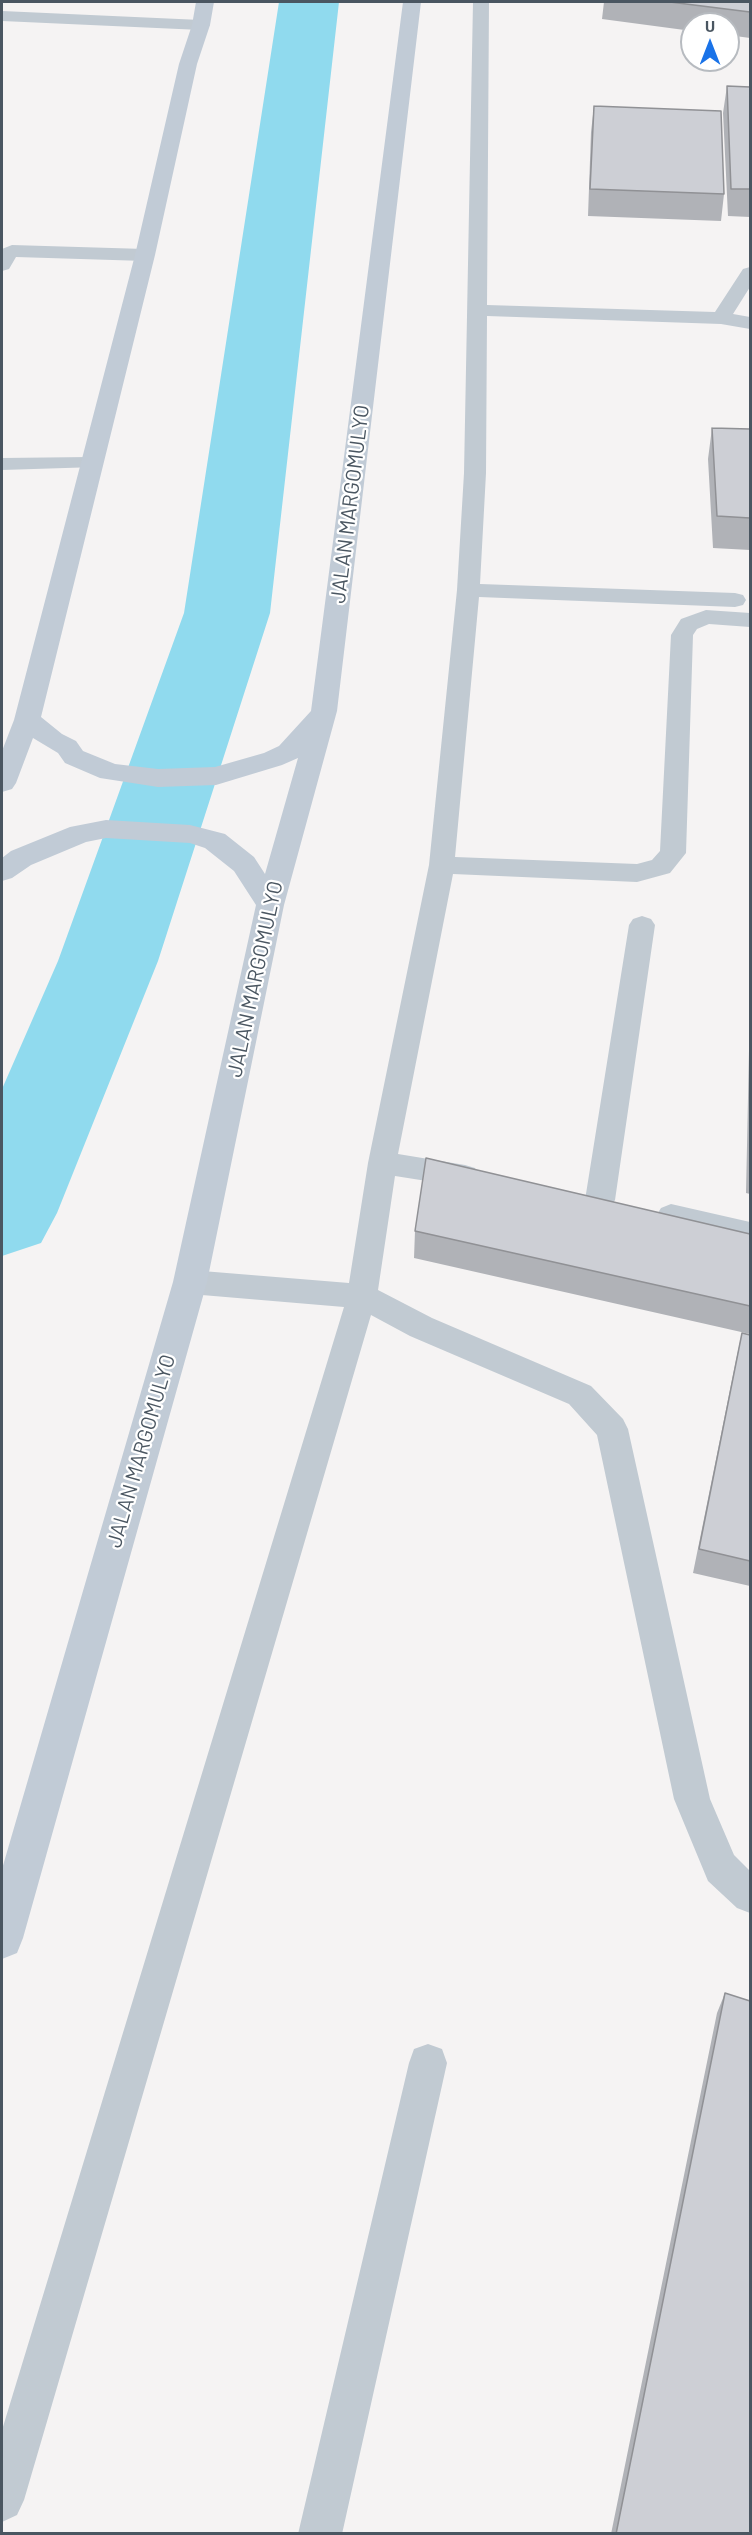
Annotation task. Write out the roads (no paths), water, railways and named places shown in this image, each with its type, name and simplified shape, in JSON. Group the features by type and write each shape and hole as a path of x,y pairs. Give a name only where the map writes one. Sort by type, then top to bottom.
{"main road":[{"path":"2,783 27,720 144,255 188,64 206,2"},
{"name":"JALAN MARGOMULYO","path":"2,1938 190,1282 270,905 324,711 412,2"},
{"path":"27,720 54,740 68,747 74,757 110,772 158,778 216,776 273,759 288,752 324,711"},
{"path":"11,865 80,834 106,830 190,834 215,841 244,864 270,905"}],"street":[{"path":"2,16 201,25"}],"lane":[{"path":"2,2500 362,1296 382,1163 442,865 468,590 475,473 481,2"},
{"path":"2,264 5,255 12,251 144,255"},
{"path":"721,318 750,273"},
{"path":"477,310 721,318 750,323"},
{"path":"2,464 90,463"},
{"path":"468,590 750,601"},
{"path":"442,865 637,873 661,867 673,853 682,634 689,624 706,617 750,620"},
{"path":"642,925 612,1203 750,1234"},
{"path":"382,1163 491,1180"},
{"path":"190,1282 362,1296 421,1327 580,1395 612,1429 692,1799 722,1868 750,1895"},
{"path":"320,2534 428,2063"}],"waterway":[{"path":"2,1213 108,961 227,613 309,2"}]}
